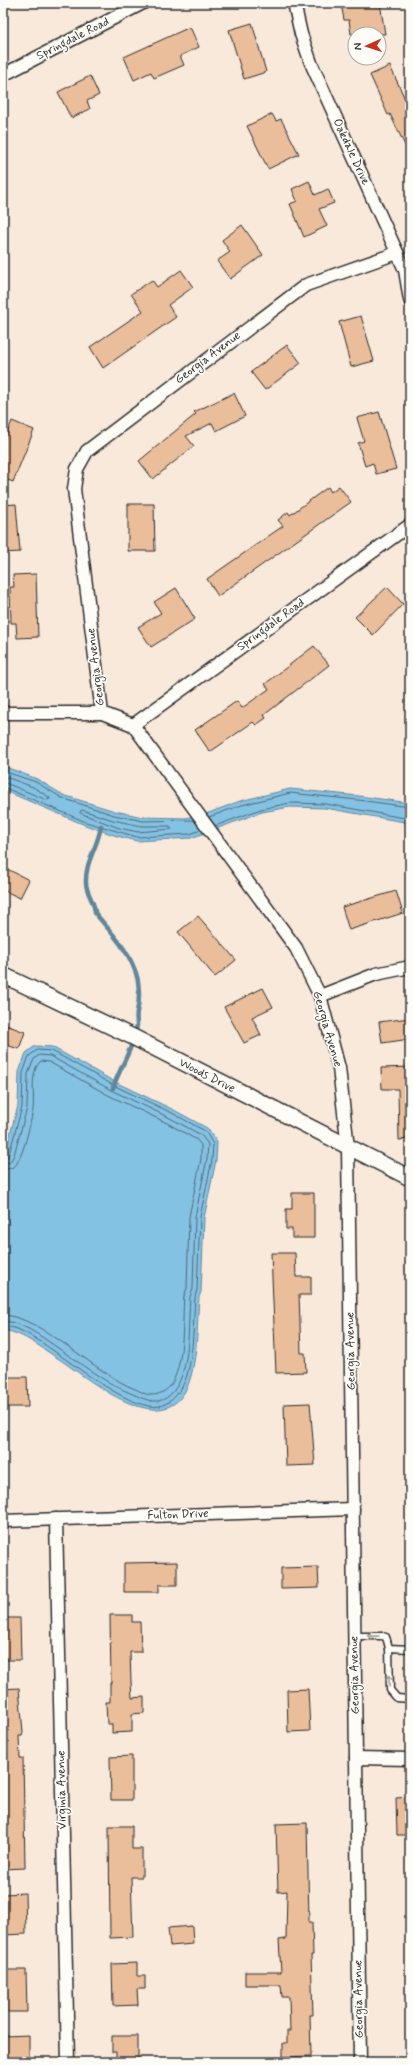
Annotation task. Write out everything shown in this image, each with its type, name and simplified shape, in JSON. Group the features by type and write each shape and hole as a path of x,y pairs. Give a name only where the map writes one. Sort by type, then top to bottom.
{"street":[{"name":"Springdale Road","path":"3,76 143,3"},
{"name":"Oakdale Drive","path":"294,3 301,34 311,63 405,270 410,300"},
{"name":"Georgia Avenue","path":"360,2062 348,1148 339,1068 320,996 296,948 133,725 102,714 74,489 78,469 87,451 306,285 397,253"},
{"name":"Springdale Road","path":"133,725 410,525"},
{"path":"3,712 102,714"},
{"path":"320,996 376,974 410,967"},
{"name":"Woods Drive","path":"3,975 133,1037 348,1148 410,1178"},
{"name":"Fulton Drive","path":"3,1521 353,1509"},
{"name":"Virginia Avenue","path":"56,1519 68,2062"},
{"path":"356,1758 410,1758"}],"lane":[{"path":"355,1636 386,1637 389,1648 390,1690 397,1698 410,1699"},
{"path":"389,1648 410,1649"}],"water":[{"path":"3,766 37,779 63,795 115,811 143,817 185,818 206,814 240,801 290,789 410,803 410,823 325,808 290,807 262,812 191,838 137,841 85,825 3,790"},
{"path":"35,1046 52,1047 115,1082 174,1110 207,1128 217,1143 216,1160 204,1218 201,1292 199,1297 196,1346 193,1366 191,1376 181,1397 167,1407 149,1409 130,1404 91,1382 32,1342 18,1334 3,1330 3,1159 18,1106 19,1072 26,1053"}],"building":[{"path":"341,3 380,3 384,26 350,26 349,20 344,20"},
{"path":"252,23 266,72 244,79 229,30"},
{"path":"190,27 199,47 180,56 184,65 154,78 151,72 134,80 124,57"},
{"path":"390,66 405,99 410,96 410,156 390,114 388,115 370,75"},
{"path":"90,76 99,95 87,101 90,109 71,118 58,92"},
{"path":"272,114 276,121 281,119 299,154 268,169 247,126"},
{"path":"309,181 315,195 328,189 334,203 319,209 327,226 304,237 290,204 297,201 292,189"},
{"path":"242,225 263,255 230,279 217,261 230,252 222,240"},
{"path":"181,270 193,287 168,305 176,317 103,368 90,347 143,311 131,294 152,280 157,287"},
{"path":"361,316 374,361 351,367 339,322"},
{"path":"287,345 301,363 265,390 251,372"},
{"path":"234,393 245,416 216,431 212,423 186,436 194,446 153,479 139,461 196,414 194,412"},
{"path":"379,412 396,469 376,474 373,463 365,466 358,443 364,441 357,418"},
{"path":"12,421 34,430 13,482 3,478 3,443"},
{"path":"339,486 351,502 218,596 207,579 283,526 278,520 288,512 290,515 328,487 331,492"},
{"path":"16,504 20,552 3,553 3,505"},
{"path":"128,504 154,504 155,551 128,551"},
{"path":"36,574 38,637 17,638 16,623 11,623 10,587 14,587 13,575"},
{"path":"387,587 403,604 373,635 355,617"},
{"path":"176,588 195,619 151,647 138,627 161,613 154,602"},
{"path":"314,646 329,665 264,715 266,718 256,725 253,722 210,752 195,730 237,701 242,708 269,689 265,684"},
{"path":"3,867 29,880 20,898 3,890"},
{"path":"396,891 403,913 349,930 342,907"},
{"path":"198,916 236,960 215,977 178,932"},
{"path":"263,988 273,1007 252,1017 261,1035 244,1043 224,1007"},
{"path":"410,1018 410,1039 382,1043 379,1022"},
{"path":"3,1024 25,1032 19,1049 3,1044"},
{"path":"410,1067 410,1139 399,1140 398,1089 382,1089 381,1068"},
{"path":"292,1193 314,1193 314,1238 292,1238 292,1229 286,1229 286,1209 292,1209"},
{"path":"271,1253 295,1253 296,1277 311,1277 311,1295 299,1295 301,1353 305,1353 306,1372 276,1373"},
{"path":"3,1377 27,1377 28,1407 3,1407"},
{"path":"310,1403 315,1465 286,1466 284,1404"},
{"path":"177,1562 177,1585 159,1585 159,1592 124,1592 124,1563"},
{"path":"318,1567 319,1588 281,1589 281,1568"},
{"path":"110,1615 132,1615 132,1622 140,1622 141,1652 130,1652 131,1682 132,1698 144,1697 144,1713 132,1714 132,1732 112,1733 112,1724 107,1724 106,1702 110,1702 111,1683"},
{"path":"3,1618 20,1618 21,1660 3,1660"},
{"path":"19,1688 23,1732 22,1736 19,1736 20,1758 23,1758 25,1868 3,1869 3,1689"},
{"path":"308,1689 310,1731 288,1732 287,1690"},
{"path":"132,1756 132,1800 111,1800 110,1757"},
{"path":"410,1797 410,1835 397,1835 396,1798"},
{"path":"307,1823 309,1923 312,1923 313,1955 311,1955 313,2015 310,2015 311,2056 283,2057 283,2043 287,2043 287,2031 290,2031 289,1997 282,1997 281,1985 245,1985 245,1972 281,1972 279,1940 286,1939 287,1891 278,1892 276,1824"},
{"path":"109,1826 132,1826 132,1849 142,1849 142,1877 131,1877 133,1937 110,1938"},
{"path":"25,1893 26,1934 3,1935 3,1894"},
{"path":"192,1926 193,1944 170,1946 168,1928"},
{"path":"137,1963 137,1976 145,1976 145,1989 137,1989 138,2005 113,2006 112,1964"},
{"path":"4,1970 26,1970 27,2012 5,2012"},
{"path":"29,2035 29,2062 5,2062 5,2036"},
{"path":"112,2036 138,2036 138,2062 116,2062 116,2052 112,2052"}],"waterway":[{"path":"101,826 86,875 86,887 94,905 95,913 117,939 131,960 136,973 139,990 137,1025 133,1041 113,1088"}]}
